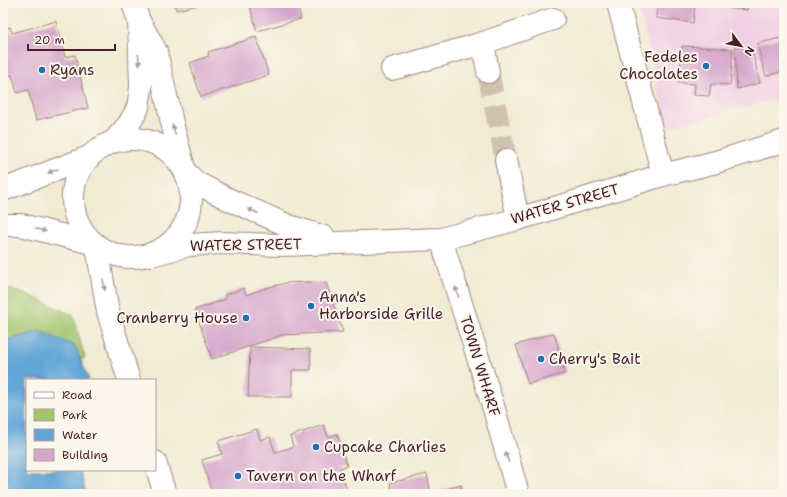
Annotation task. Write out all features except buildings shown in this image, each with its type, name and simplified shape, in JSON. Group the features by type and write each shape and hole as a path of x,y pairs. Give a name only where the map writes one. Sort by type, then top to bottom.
{"main road":[{"path":"618,3 663,175"},
{"path":"114,142 129,124 138,108 140,88 136,12"},
{"path":"3,226 21,225 95,245 110,254 130,258 141,258 161,250 173,241 184,228 191,209 191,188 173,127 156,51 136,12"},
{"path":"392,69 483,43 554,19"},
{"path":"483,43 488,72"},
{"path":"3,190 89,157 101,148 114,142 129,138 145,140 161,145 174,155 185,171"},
{"name":"WATER STREET","path":"151,255 189,245 221,243 283,245 441,239 518,219 663,175 783,144"},
{"path":"89,157 80,170 74,185 73,201 75,216 82,231 95,245 108,312 130,379"},
{"path":"506,160 518,219"},
{"name":"WATER STREET","path":"185,171 197,183 243,206 289,226 341,242"},
{"name":"TOWN WHARF","path":"441,239 494,409 518,494"},
{"path":"156,465 165,494"}],"shaded area":[{"path":"638,3 784,3 784,97 667,128"}],"green space":[{"path":"3,287 33,297 73,315 85,358 3,387"}],"water":[{"path":"40,331 75,346 89,379 26,379 26,471 80,471 86,494 3,494 3,341"}],"tunnel":[{"path":"488,72 506,160"}],"place":[{"name":"Fedeles Chocolates","path":"706,66"},
{"name":"Ryans","path":"42,70"},
{"name":"Anna's Harborside Grille","path":"311,306"},
{"name":"Cranberry House","path":"246,318"},
{"name":"Cherry's Bait","path":"541,359"},
{"name":"Cupcake Charlies","path":"316,447"},
{"name":"Tavern on the Wharf","path":"238,476"}]}
